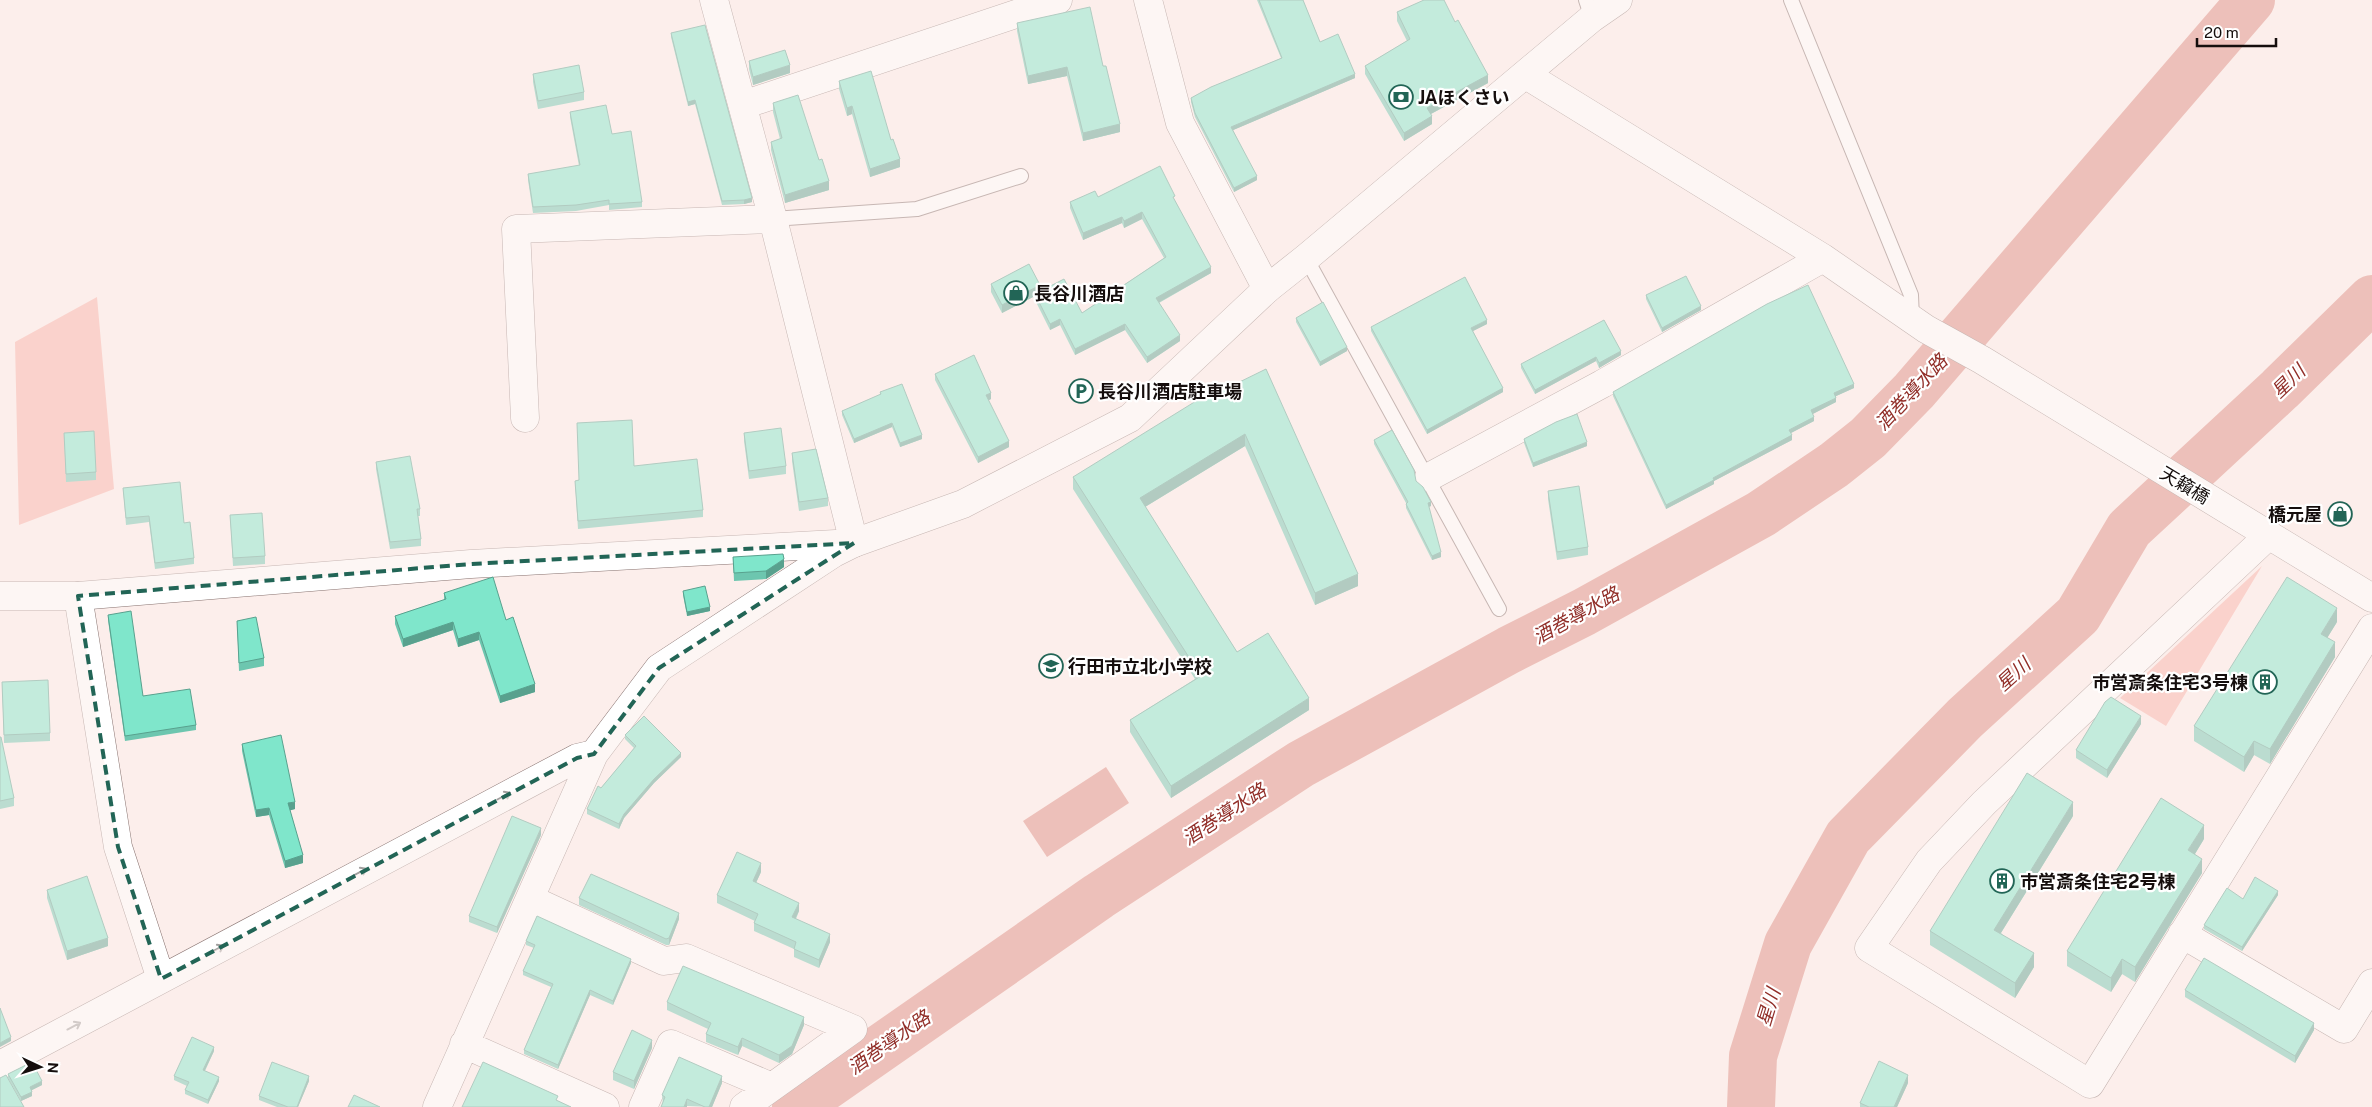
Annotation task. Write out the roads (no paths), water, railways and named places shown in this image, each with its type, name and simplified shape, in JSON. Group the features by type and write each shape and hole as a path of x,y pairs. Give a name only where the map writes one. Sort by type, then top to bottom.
{"street":[{"path":"714,0 773,219 854,543"},
{"path":"743,105 1058,0"},
{"path":"1148,0 1180,124 1267,289"},
{"path":"437,1107 594,754 659,668 834,553 854,543 963,504 1130,418 1267,289 1526,75 1589,9 1618,0"},
{"name":"天籟橋","path":"1526,75 1823,258 1921,325 2372,598"},
{"path":"525,418 516,229 773,219"},
{"path":"1429,477 1602,384 1823,258"},
{"path":"2264,533 1984,804 1929,861 1869,948 2090,1084 2372,628"},
{"path":"0,596 78,596 471,564 854,543"},
{"path":"78,596 118,847 162,979"},
{"path":"0,1065 577,758 594,754"},
{"path":"530,900 664,961 686,958 853,1029 744,1107"},
{"path":"2182,934 2344,1030 2372,983"},
{"path":"464,1044 605,1107"},
{"path":"643,1107 671,1044 772,1087"}],"lane":[{"path":"1790,0 1921,325"},
{"path":"773,219 917,209 1021,176"},
{"path":"1306,258 1429,477 1499,609"}],"waterway":[{"name":"酒巻導水路","path":"796,1107 1099,896 1301,764 1509,650 1584,612 1761,514 1834,465 1868,438 1914,391 2251,0"},
{"name":"星川","path":"1751,1107 1753,1056 1788,944 1848,837 1965,718 2078,615 2129,529 2280,389 2372,299"}],"place":[{"name":"JAほくさい","path":"1401,97"},
{"name":"長谷川酒店","path":"1016,293"},
{"name":"長谷川酒店駐車場","path":"1081,391"},
{"name":"橋元屋","path":"2340,514"},
{"name":"行田市立北小学校","path":"1051,666"},
{"name":"市営斎条住宅3号棟","path":"2265,682"},
{"name":"市営斎条住宅2号棟","path":"2002,881"}]}
